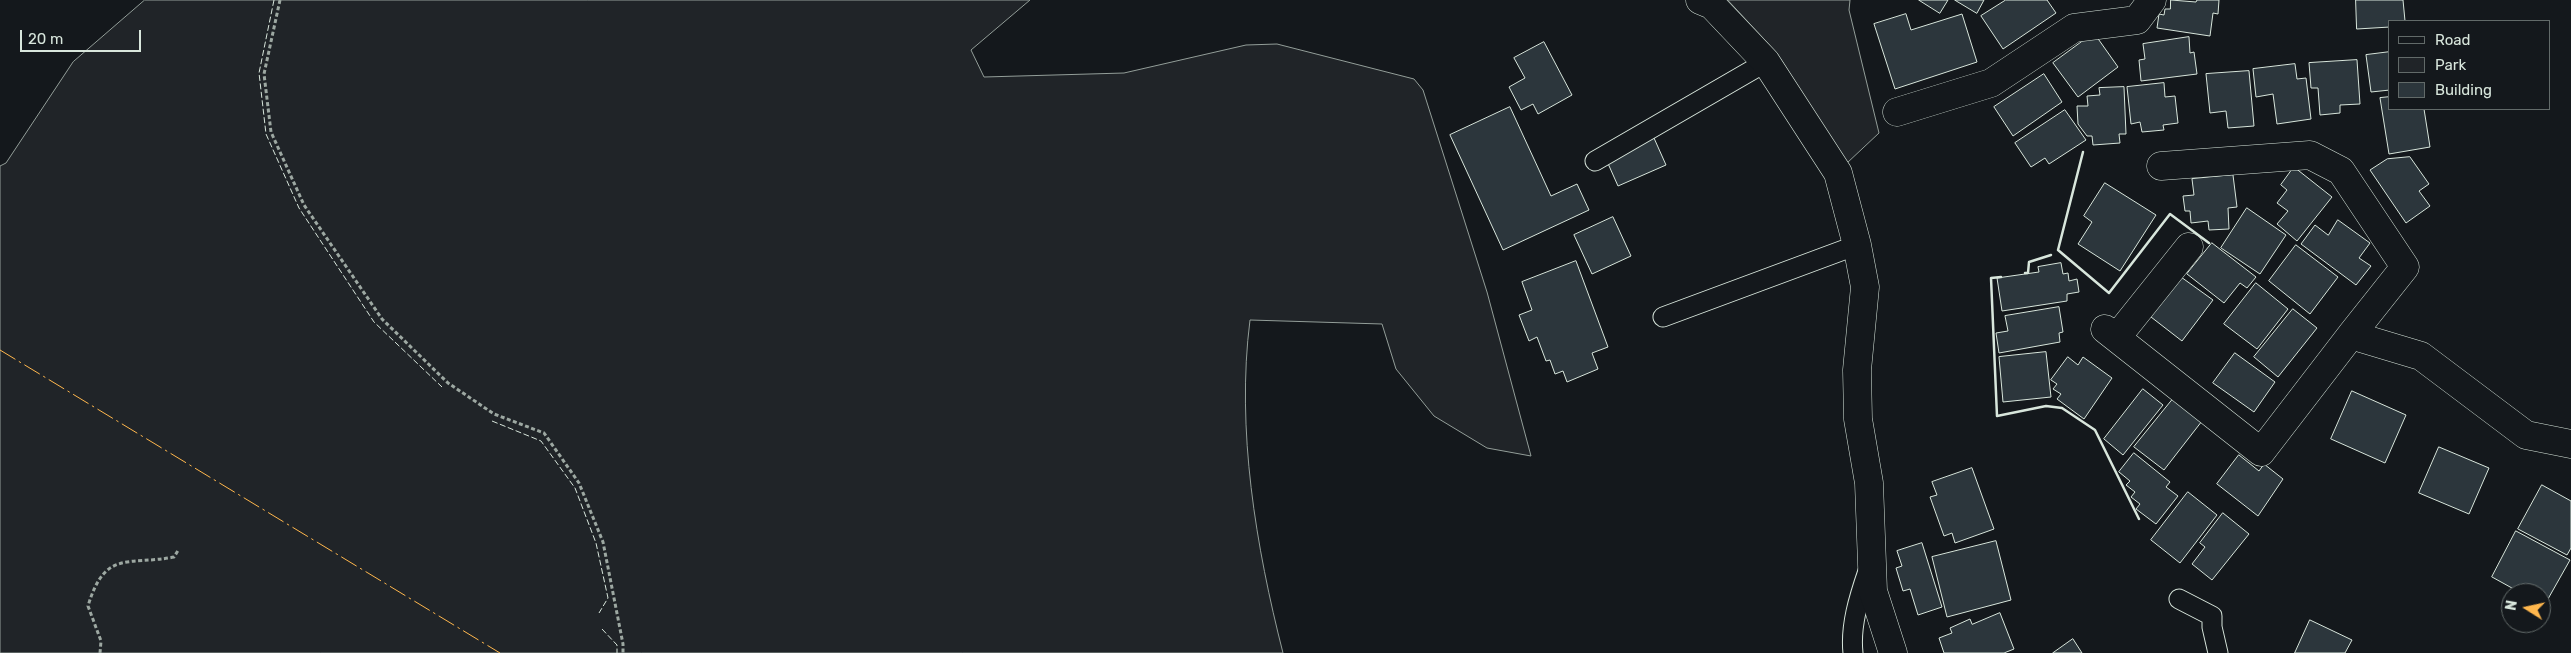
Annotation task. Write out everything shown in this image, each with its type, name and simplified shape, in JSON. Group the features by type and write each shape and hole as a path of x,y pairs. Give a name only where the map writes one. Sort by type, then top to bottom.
{"street":[{"path":"1700,0 1712,5 1766,62 1838,173 1857,245 1865,287 1857,370 1858,419 1869,483 1873,591 1893,653"},
{"path":"1897,112 1992,83 2074,28 2137,20 2152,0"},
{"path":"2162,166 2310,155 2341,171 2405,267 2261,452 2111,333 2190,246"},
{"path":"2351,335 2421,356 2526,435 2571,444"}],"lane":[{"path":"1595,161 1766,62"},
{"path":"1663,317 1857,245"},
{"path":"1853,653 1851,639 1857,610 1872,560"},
{"path":"2179,599 2212,616 2212,627 2218,653"}],"path":[{"path":"280,0 264,74 268,113 271,132 304,204 382,319 441,376 494,414 544,433 579,484 603,542 623,644 623,653"},
{"path":"100,653 101,640 88,606 98,578 116,564 131,560 156,560 174,557 179,550"}],"green space":[{"path":"145,0 1030,0 971,50 984,77 1124,73 1246,45 1277,44 1414,79 1423,90 1487,292 1531,456 1487,448 1434,416 1396,369 1382,324 1250,320 1246,361 1245,403 1251,488 1264,572 1283,653 0,653 0,166 6,163 73,62"},
{"path":"1728,0 1850,0 1849,10 1879,133 1847,163 1776,52"}],"building":[{"path":"1919,0 1948,0 1940,13"},
{"path":"1955,0 1984,0 1977,13"},
{"path":"2006,0 2047,0 2056,13 2003,49 1981,16"},
{"path":"2171,0 2196,2 2197,0 2219,0 2218,14 2213,13 2210,36 2157,28 2159,14 2164,15 2165,9 2170,9"},
{"path":"2356,0 2403,0 2405,20 2388,20 2388,27 2357,29"},
{"path":"1906,14 1911,30 1962,14 1977,62 1895,89 1874,24"},
{"path":"2094,33 2118,67 2078,97 2053,63"},
{"path":"2189,37 2190,53 2194,52 2197,74 2141,81 2139,60 2145,59 2143,44"},
{"path":"1544,42 1572,95 1538,114 1533,104 1521,110 1509,87 1525,78 1514,58"},
{"path":"2388,52 2388,90 2371,92 2366,55"},
{"path":"2357,60 2360,104 2340,105 2340,113 2320,115 2318,88 2311,88 2309,63"},
{"path":"2295,64 2297,79 2306,78 2311,119 2277,124 2273,94 2256,97 2253,69"},
{"path":"2249,71 2254,126 2228,128 2226,111 2210,113 2206,74"},
{"path":"2044,74 2062,102 2013,136 1994,107"},
{"path":"2164,83 2165,97 2175,96 2178,123 2163,125 2164,130 2142,132 2140,122 2131,124 2127,87"},
{"path":"2124,87 2126,134 2119,134 2120,143 2093,145 2092,136 2087,136 2078,124 2077,106 2088,106 2087,96 2100,95 2099,88"},
{"path":"2388,97 2388,110 2424,110 2430,147 2389,154 2380,98"},
{"path":"1510,107 1551,196 1577,184 1589,210 1503,250 1450,135"},
{"path":"2065,110 2086,140 2049,164 2045,158 2031,167 2015,143"},
{"path":"1654,138 1666,165 1618,186 1606,159"},
{"path":"2410,157 2429,184 2419,191 2430,206 2406,223 2370,170 2387,159"},
{"path":"2294,167 2332,197 2297,241 2277,224 2288,211 2277,203 2287,190 2281,185"},
{"path":"2233,175 2237,207 2228,208 2229,229 2209,230 2208,221 2191,223 2190,211 2185,211 2183,196 2194,195 2192,179"},
{"path":"2105,183 2156,215 2120,271 2078,244 2092,222 2084,216"},
{"path":"2247,208 2286,235 2260,274 2221,248"},
{"path":"1613,217 1631,256 1592,274 1574,235"},
{"path":"2338,220 2370,243 2359,258 2371,266 2356,285 2301,244 2315,225 2328,235"},
{"path":"2212,243 2256,277 2247,288 2240,283 2224,303 2187,274"},
{"path":"2296,245 2338,277 2310,314 2269,281"},
{"path":"1576,261 1608,347 1592,353 1598,369 1567,382 1563,371 1555,374 1550,360 1546,361 1537,337 1529,341 1519,315 1532,310 1522,282"},
{"path":"2061,263 2063,274 2068,273 2069,281 2077,279 2079,292 2067,294 2067,301 2002,311 1997,278 2039,272 2038,267"},
{"path":"2181,277 2213,300 2182,341 2151,317"},
{"path":"2256,283 2288,309 2257,349 2224,324"},
{"path":"2059,307 2063,332 2059,333 2060,342 1999,353 1996,333 2008,331 2005,316"},
{"path":"2293,309 2317,328 2278,377 2254,357"},
{"path":"2046,352 2051,397 2003,402 1999,357"},
{"path":"2235,353 2275,382 2254,412 2213,383"},
{"path":"2068,357 2078,365 2083,357 2112,378 2084,419 2057,399 2061,394 2053,389 2057,384 2051,380"},
{"path":"2143,389 2163,405 2123,455 2104,439"},
{"path":"2352,391 2406,415 2385,463 2331,439"},
{"path":"2173,399 2202,421 2164,470 2134,447"},
{"path":"2439,447 2489,468 2469,514 2419,493"},
{"path":"2134,453 2170,482 2166,487 2178,496 2156,524 2136,509 2140,504 2131,497 2135,492 2126,485 2130,481 2119,472"},
{"path":"2239,455 2259,471 2264,464 2283,479 2258,516 2217,484"},
{"path":"1972,468 1994,529 1955,543 1952,533 1944,536 1930,497 1937,495 1932,482"},
{"path":"2542,485 2571,501 2571,548 2567,555 2518,529"},
{"path":"2188,492 2217,515 2180,563 2151,540"},
{"path":"2223,513 2249,534 2212,580 2192,564 2205,547 2200,543"},
{"path":"2516,531 2570,560 2551,594 2551,583 2503,583 2492,577"},
{"path":"1996,541 2011,600 1947,617 1932,557"},
{"path":"1922,543 1942,607 1918,615 1910,589 1903,591 1896,568 1902,566 1897,551"},
{"path":"2000,613 2014,649 2004,653 1944,653 1939,638 1952,633 1950,628 1970,619 1972,624"},
{"path":"2310,620 2352,640 2345,653 2295,653"},
{"path":"2073,639 2082,653 2053,653"}],"fence":[{"path":"274,0 259,73 266,134 299,208 374,322 442,387"},
{"path":"492,421 541,441 575,488 596,543 608,598 599,613"},
{"path":"602,629 617,645 617,653"}],"wall":[{"path":"2083,152 2058,250 2109,293 2170,214 2209,243"},
{"path":"2025,273 2028,273 2029,262 2051,255"},
{"path":"2001,277 1991,278 1997,416 2046,406 2062,408 2095,430 2139,519"}],"power":[{"path":"0,350 500,653"}]}
